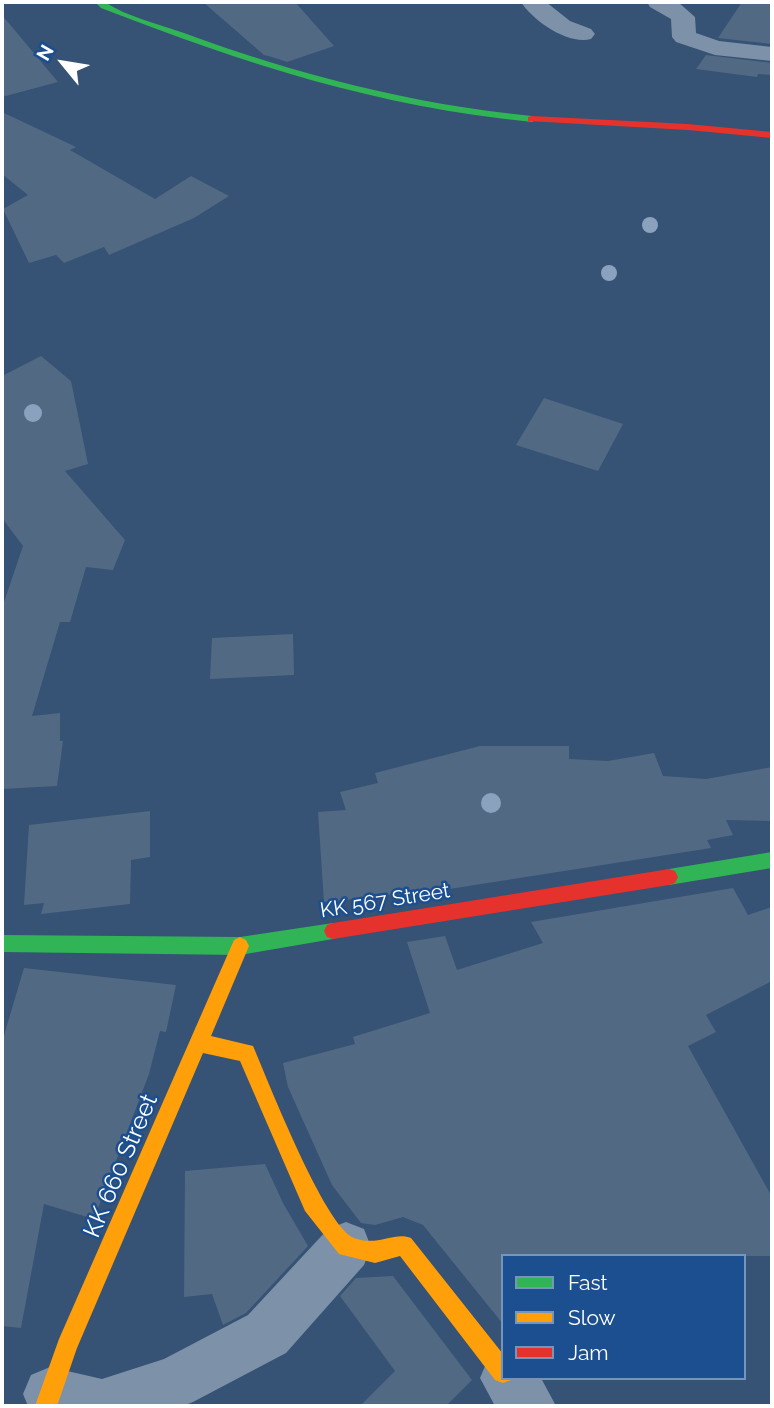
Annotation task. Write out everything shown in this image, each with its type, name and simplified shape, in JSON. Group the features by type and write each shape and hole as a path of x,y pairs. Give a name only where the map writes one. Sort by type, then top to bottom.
{"street":[{"path":"100,2 149,24 249,61 337,88 435,108 554,120 772,135"},
{"path":"532,2 562,26 583,34"},
{"path":"658,2 670,7 683,18 684,37 715,48 772,54"},
{"name":"KK 567 Street","path":"2,944 240,946 772,860"},
{"name":"KK 660 Street","path":"48,1400 67,1347 240,946"},
{"path":"199,1043 246,1053 312,1205 346,1247 375,1253 404,1245 501,1369"},
{"path":"48,1400 103,1406 174,1383 267,1334 346,1247"},
{"path":"509,1380 529,1406"}],"building":[{"path":"203,2 295,2 334,46 287,62 264,55"},
{"path":"742,2 772,2 772,44 718,38"},
{"path":"2,15 58,82 2,97"},
{"path":"706,55 772,63 772,75 758,74 757,77 696,69"},
{"path":"2,112 76,147 70,150 155,199 191,176 229,196 194,218 109,255 104,247 64,263 56,255 29,263 3,209 28,195 2,174"},
{"path":"41,356 71,381 88,464 65,471 125,540 113,570 86,567 70,622 60,622 32,716 60,713 60,741 63,741 57,786 2,789 2,608 23,546 2,518 2,376"},
{"path":"544,398 623,424 598,471 516,445"},
{"path":"293,634 294,675 210,679 212,638"},
{"path":"480,746 569,746 569,759 608,761 654,753 663,776 706,779 772,767 772,821 726,820 733,835 707,840 711,848 392,898 392,895 324,902 318,812 346,810 340,792 378,783 375,773"},
{"path":"150,811 150,857 131,860 130,904 41,914 44,903 24,905 29,825"},
{"path":"733,888 748,915 772,907 772,981 706,1015 716,1032 688,1046 772,1197 772,1256 501,1254 501,1322 423,1225 403,1217 375,1225 361,1223 332,1185 288,1087 283,1063 355,1044 353,1037 430,1013 407,942 445,936 457,970 543,943 531,922"},
{"path":"24,968 176,985 166,1032 160,1031 149,1074 94,1219 44,1204 21,1328 2,1326 2,1042"},
{"path":"265,1164 283,1203 308,1246 246,1313 223,1325 212,1294 184,1297 185,1171"},
{"path":"393,1276 472,1380 446,1406 360,1406 395,1371 340,1296 356,1278"}],"traffic: fast":[{"path":"100,2 104,6 208,45 314,79 421,105 532,119"},
{"path":"669,877 772,860"},
{"path":"2,944 240,946 333,931"}],"traffic: slow":[{"path":"46,1406 67,1347 240,946"},
{"path":"199,1043 246,1053 312,1204 346,1247 375,1253 404,1245 501,1369"}],"traffic: jam":[{"path":"532,119 688,127 772,135"},
{"path":"333,931 669,877"}]}
